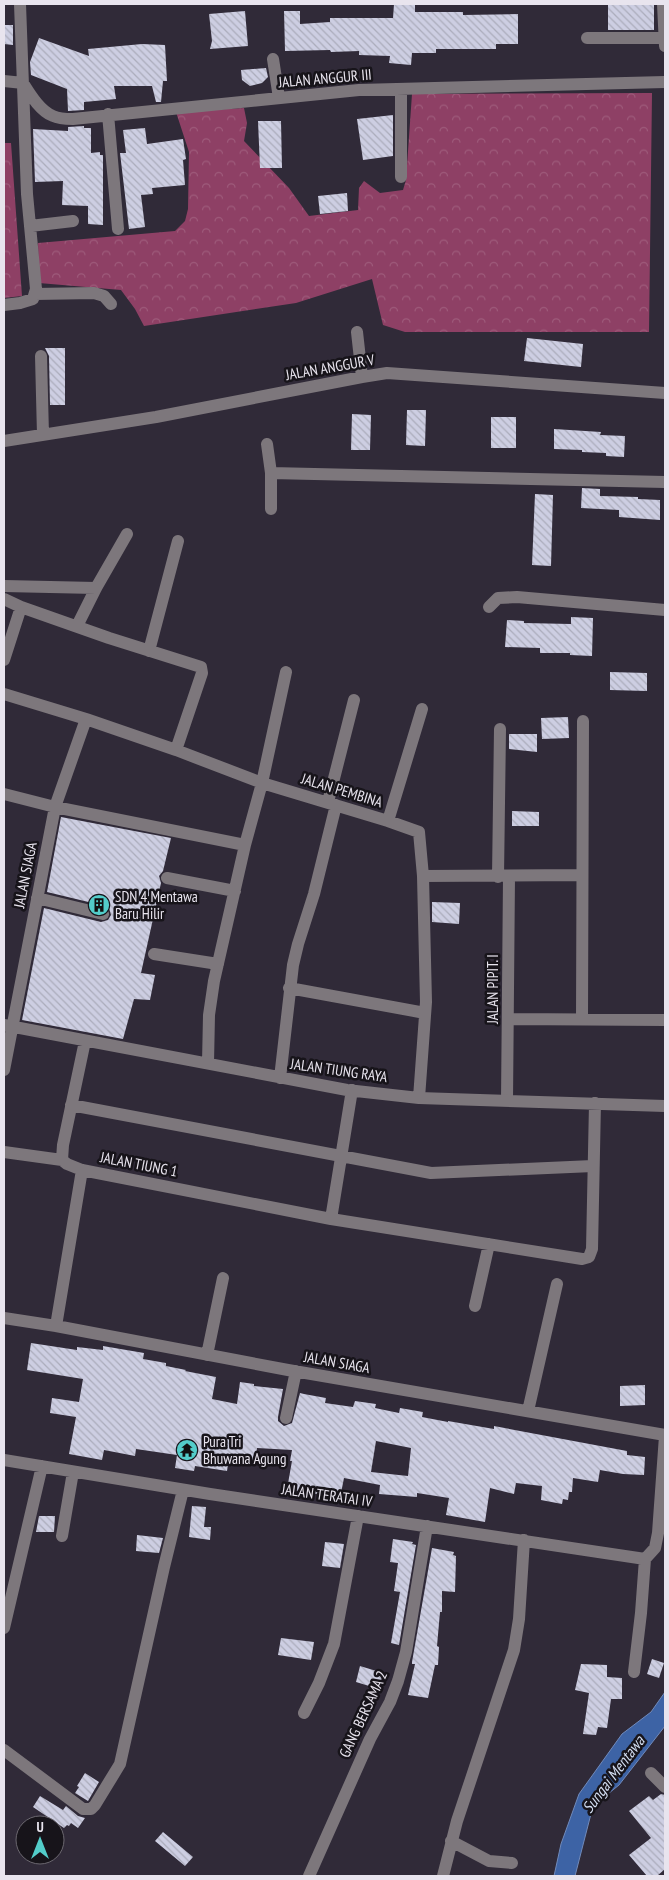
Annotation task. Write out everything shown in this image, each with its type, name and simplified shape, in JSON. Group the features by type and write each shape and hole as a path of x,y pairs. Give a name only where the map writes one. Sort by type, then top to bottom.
{"street":[{"path":"4,305 27,302 33,299 35,294 27,194 20,4"},
{"path":"587,38 664,42 663,4"},
{"path":"273,59 279,98"},
{"path":"4,82 23,83"},
{"name":"JALAN ANGGUR III","path":"23,83 36,102 53,116 73,119 359,90 665,82"},
{"path":"401,89 401,177"},
{"path":"108,114 118,229"},
{"path":"30,226 73,221"},
{"path":"35,294 94,293 104,296 111,304"},
{"path":"356,332 362,376"},
{"path":"41,356 43,435"},
{"name":"JALAN ANGGUR V","path":"4,441 156,417 362,376 393,373 665,393"},
{"path":"267,444 271,473 271,509"},
{"path":"271,473 665,482"},
{"path":"77,626 127,534"},
{"path":"149,651 178,541"},
{"path":"4,586 96,588"},
{"path":"489,607 498,598 518,597 665,610"},
{"path":"4,599 21,607 149,651 199,666 202,670 176,750"},
{"path":"4,660 21,607"},
{"path":"208,1063 211,999 286,672"},
{"name":"JALAN PEMBINA","path":"4,694 86,719 176,750 262,783 419,832 423,876 425,1013 419,1098"},
{"path":"280,1078 289,988 298,944 314,894 354,700"},
{"path":"388,821 422,709"},
{"name":"JALAN SIAGA","path":"4,1070 8,1026 37,898 54,807 86,719"},
{"path":"582,1019 584,721"},
{"name":"JALAN PIPIT. I","path":"500,729 508,1019 507,1101"},
{"path":"4,794 54,807 245,845"},
{"path":"423,876 503,877 582,875"},
{"path":"167,878 235,891"},
{"path":"37,898 103,914"},
{"path":"154,954 218,964"},
{"path":"289,988 425,1013"},
{"path":"508,1019 665,1020"},
{"name":"JALAN TIUNG RAYA","path":"8,1026 352,1090 419,1098 665,1106"},
{"path":"62,1160 71,1105 86,1041"},
{"path":"330,1219 339,1157 352,1090"},
{"path":"71,1105 339,1157 444,1174 593,1166 595,1103"},
{"name":"JALAN TIUNG 1","path":"4,1152 62,1160 82,1170 330,1219 582,1259 589,1257 592,1248 593,1166"},
{"path":"56,1326 82,1170"},
{"path":"475,1306 489,1244"},
{"path":"207,1354 223,1278"},
{"path":"528,1411 558,1284"},
{"name":"JALAN SIAGA","path":"4,1318 665,1435"},
{"path":"286,1418 296,1371"},
{"path":"634,1672 645,1559 655,1548 658,1533 665,1435"},
{"name":"JALAN TERATAI IV","path":"4,1460 183,1490 645,1559"},
{"path":"4,1628 42,1466"},
{"path":"62,1536 73,1472"},
{"path":"4,1750 83,1809 91,1809 94,1805 120,1764 183,1490"},
{"path":"304,1713 319,1683 334,1644 358,1516"},
{"name":"GANG BERSAMA 2","path":"309,1876 370,1738 390,1702 398,1681 406,1652 427,1526"},
{"path":"443,1876 451,1841 514,1650 519,1619 524,1540"},
{"path":"651,1773 665,1787"},
{"path":"451,1841 489,1861 512,1863"}],"green space":[{"path":"652,93 649,332 405,332 383,325 372,279 296,303 144,326 135,309 121,290 39,283 38,243 175,231 185,221 188,209 189,152 176,112 244,108 247,123 244,141 289,188 309,216 358,210 359,188 364,181 380,193 403,190 406,180 412,94"},
{"path":"4,143 11,143 22,296 4,298"}],"water":[{"name":"Sungai Mentawa","path":"665,1692 665,1726 619,1785 593,1806 575,1876 554,1876 561,1844 579,1794 622,1734 651,1712"}],"building":[{"path":"394,4 415,4 415,12 463,12 463,15 518,14 518,44 496,44 496,49 436,49 436,53 412,53 411,65 389,63 390,56 359,55 359,51 285,51 284,11 300,11 300,24 330,22 330,18 393,18"},
{"path":"608,4 654,4 654,30 608,30"},
{"path":"245,11 248,46 210,49 212,41 209,14"},
{"path":"4,25 13,25 13,45 4,44"},
{"path":"39,38 89,56 88,49 142,44 165,45 167,81 163,81 161,102 156,102 152,86 114,86 116,99 84,102 84,110 68,111 67,89 31,75 30,62"},
{"path":"266,68 268,77 262,83 250,86 242,80 241,70"},
{"path":"393,115 393,156 363,160 357,119"},
{"path":"258,121 281,121 282,168 260,168"},
{"path":"84,126 84,128 91,128 91,153 100,152 100,155 103,155 103,225 88,224 88,206 62,205 63,181 35,182 33,129 68,131 68,127"},
{"path":"145,128 147,144 183,139 186,159 183,160 185,185 152,188 153,194 141,195 145,227 129,229 120,153 126,153 123,130"},
{"path":"347,193 348,211 320,214 318,196"},
{"path":"527,338 583,344 581,367 524,361"},
{"path":"45,348 65,348 65,405 50,405 49,356"},
{"path":"407,410 426,410 425,446 406,445"},
{"path":"352,414 371,415 370,450 351,450"},
{"path":"491,417 516,417 516,448 491,448"},
{"path":"554,429 601,432 600,435 625,436 624,457 606,456 606,453 582,452 582,450 554,449"},
{"path":"582,488 600,489 600,496 638,497 638,499 660,500 660,520 619,517 619,510 581,508"},
{"path":"535,494 553,495 551,566 532,565"},
{"path":"571,617 593,618 592,656 570,655 570,653 540,653 540,648 505,647 507,620 524,621 524,623 571,624"},
{"path":"610,672 647,673 647,691 610,690"},
{"path":"568,717 569,738 542,739 541,718"},
{"path":"509,734 537,734 537,752 509,749"},
{"path":"512,811 539,812 539,826 512,826"},
{"name":"SDN 4 Mentawa Baru Hilir","path":"61,817 171,838 163,871 159,876 161,883 141,973 155,975 150,1000 134,999 123,1039 22,1020 44,908 101,922 108,920 111,915 109,908 105,906 47,892"},
{"path":"432,902 460,903 459,924 432,922"},
{"path":"31,1343 77,1350 77,1347 103,1350 103,1346 144,1353 143,1359 166,1363 166,1366 216,1377 212,1399 237,1404 240,1382 254,1384 254,1386 283,1389 278,1421 284,1426 292,1423 300,1393 326,1398 325,1403 353,1407 355,1401 376,1404 375,1408 399,1413 400,1408 423,1412 422,1417 448,1422 494,1429 494,1426 627,1451 627,1455 645,1457 644,1475 600,1470 598,1482 573,1478 572,1492 569,1492 568,1500 563,1499 562,1504 541,1500 542,1486 516,1483 514,1494 490,1488 485,1522 446,1515 449,1498 417,1493 417,1497 379,1494 380,1485 344,1478 340,1498 287,1489 292,1450 257,1448 256,1462 245,1461 245,1465 228,1464 227,1471 195,1466 194,1471 175,1468 177,1455 136,1449 135,1456 104,1450 102,1460 69,1454 76,1417 50,1413 52,1398 79,1402 83,1379 27,1370","holes":["376,1441 411,1448 408,1476 371,1472"]},
{"path":"645,1385 645,1405 620,1406 620,1386"},
{"path":"192,1506 206,1507 204,1527 211,1527 210,1540 189,1537"},
{"path":"39,1516 55,1516 54,1532 36,1532"},
{"path":"137,1535 163,1538 159,1553 136,1551"},
{"path":"393,1539 413,1542 412,1544 416,1545 399,1645 391,1643 400,1592 394,1591 398,1563 390,1562"},
{"path":"325,1542 344,1544 340,1568 322,1566"},
{"path":"432,1548 454,1552 453,1555 456,1556 455,1592 442,1591 442,1612 440,1612 437,1646 439,1647 438,1665 435,1665 428,1698 408,1695 415,1664 412,1664 412,1662"},
{"path":"281,1638 314,1642 311,1660 278,1655"},
{"path":"652,1659 664,1663 659,1678 647,1674"},
{"path":"581,1664 607,1665 607,1677 622,1678 622,1699 611,1699 607,1728 598,1727 596,1735 583,1734 589,1693 575,1690"},
{"path":"360,1666 383,1673 379,1689 356,1682"},
{"path":"85,1773 99,1782 88,1801 75,1793"},
{"path":"661,1794 665,1795 665,1869 657,1876 647,1876 629,1855 651,1838 629,1811 649,1796 653,1800"},
{"path":"40,1796 63,1810 66,1806 78,1816 85,1818 78,1828 71,1823 65,1827 65,1815 45,1815 33,1807"},
{"path":"163,1832 193,1857 185,1866 155,1841"}],"place":[{"name":"SDN 4 Mentawa Baru Hilir","path":"99,905"},
{"name":"Pura Tri Bhuwana Agung","path":"187,1450"}]}
